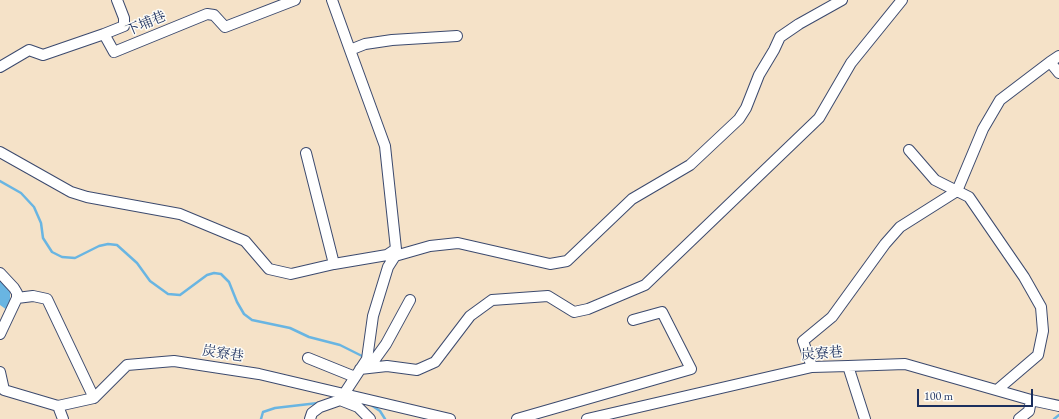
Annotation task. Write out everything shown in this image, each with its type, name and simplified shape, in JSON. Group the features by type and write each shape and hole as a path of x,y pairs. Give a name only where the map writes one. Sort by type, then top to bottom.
{"street":[{"name":"下埔巷","path":"117,0 124,18 124,26 104,34 114,52 207,14 214,15 225,27 295,0"},
{"path":"0,152 71,192 86,197 180,214 245,241 269,269 291,274 334,264 387,255 396,249 385,146 332,0"},
{"path":"344,394 367,359 372,316 388,267 394,256 430,246 458,243 550,264 567,261 632,199 690,165 739,119 746,108 759,75 780,37 799,24 842,0"},
{"path":"308,358 358,373 387,366 418,370 435,362 470,316 492,300 548,296 574,312 588,309 645,285 819,118 851,63 902,0"},
{"path":"0,67 30,50 43,55 104,34"},
{"path":"350,50 365,44 392,40 457,36"},
{"path":"812,367 804,341 832,317 885,244 900,227 957,191 983,129 1000,100 1059,56"},
{"path":"1050,62 1059,73"},
{"path":"909,150 935,180 969,197 1024,277 1041,307 1043,331 1038,355 997,390"},
{"path":"306,153 334,264"},
{"path":"0,273 17,293 17,298 0,334"},
{"path":"0,372 2,390 58,406 94,398 47,300 34,296 17,298"},
{"path":"367,359 373,362 386,344 410,300"},
{"path":"517,419 691,369 662,312 633,320"},
{"name":"炭寮巷","path":"94,398 127,365 174,360 259,374 450,419"},
{"name":"炭寮巷","path":"588,419 812,367 904,364 1031,400 1059,406"},
{"path":"848,366 866,419"},
{"path":"310,419 312,413 320,407 340,400 358,407 370,419"},
{"path":"1019,419 1029,415 1031,400"},
{"path":"58,406 62,419"}],"water":[{"path":"0,279 10,292 10,301 7,310 0,305"}],"waterway":[{"path":"0,181 21,193 34,207 41,223 43,238 52,252 62,257 75,258 99,246 108,244 117,245 137,263 150,281 168,294 180,295 207,275 214,273 221,274 229,282 237,302 244,314 252,320 290,328 309,337 340,345 364,357"},
{"path":"261,419 263,412 275,408 318,403"},
{"path":"371,405 380,411 385,419"},
{"path":"1054,419 1059,415"}]}
